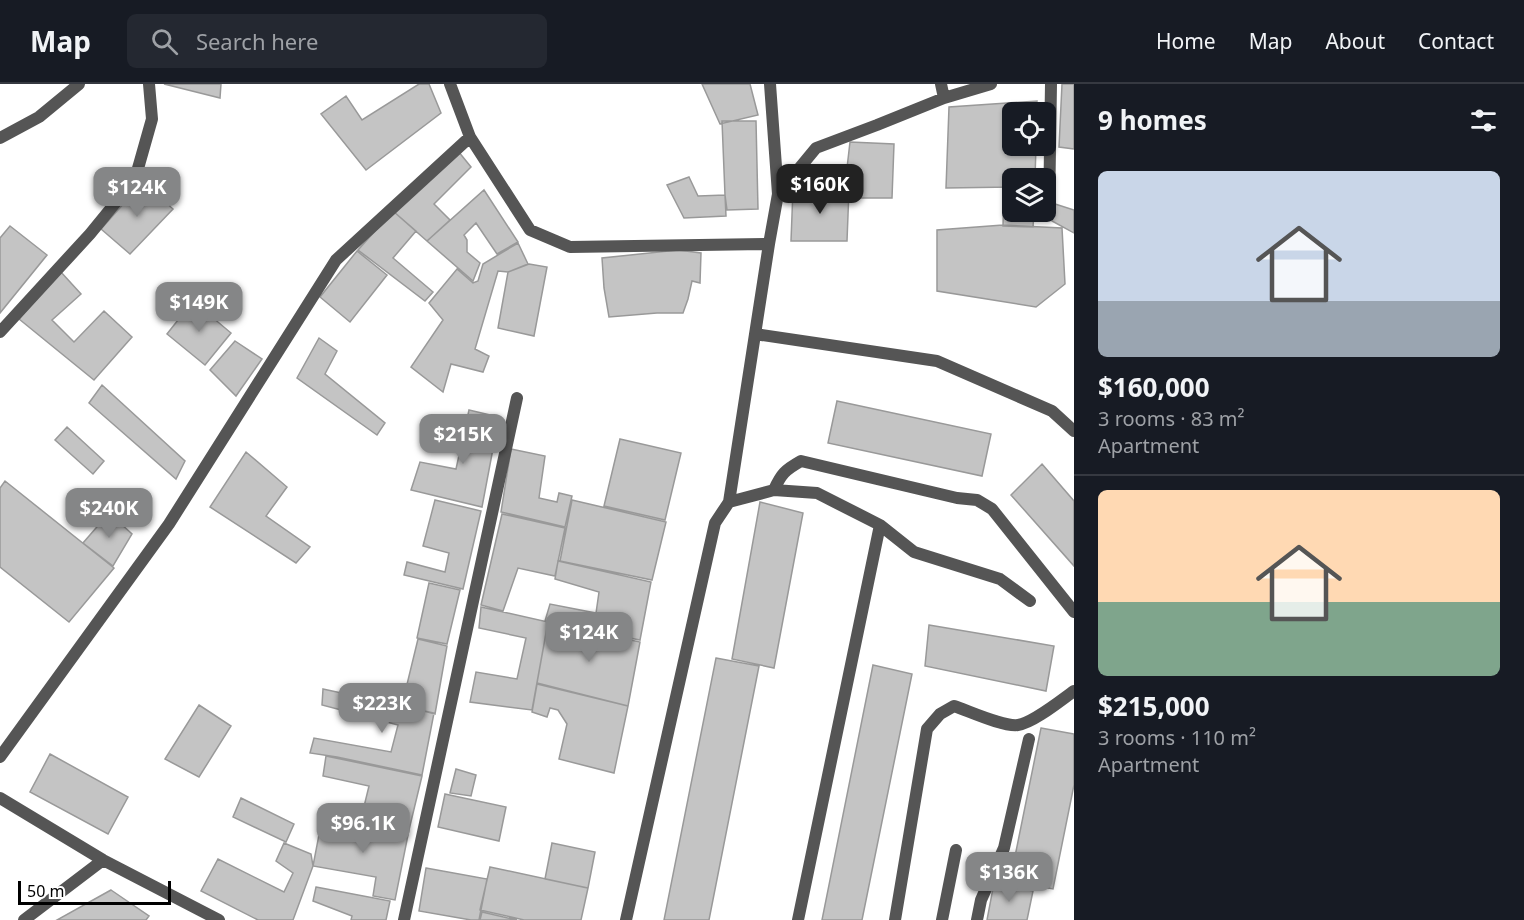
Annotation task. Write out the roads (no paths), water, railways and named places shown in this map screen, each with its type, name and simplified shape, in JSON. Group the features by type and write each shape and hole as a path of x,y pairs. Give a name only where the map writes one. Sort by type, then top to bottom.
{"street":[{"path":"0,138 39,117 79,84"},
{"path":"0,332 90,234 135,179 152,119 149,84"},
{"path":"450,84 470,136 530,230 570,248 769,244"},
{"path":"626,920 715,523 729,502 778,194 770,84"},
{"path":"941,84 944,98"},
{"path":"778,194 816,148 944,98 991,84"},
{"path":"1050,168 1051,84"},
{"path":"0,757 169,524 336,260 470,136"},
{"path":"755,334 937,361 1052,411 1074,431"},
{"path":"404,920 517,398"},
{"path":"774,490 779,477 801,461 977,501 992,509 1074,612"},
{"path":"729,502 774,490 817,493 880,525 914,552 1000,579 1030,601"},
{"path":"798,920 880,525"},
{"path":"895,920 927,729 939,714 954,706 1008,725 1018,725 1030,721 1074,691"},
{"path":"977,920 981,900 1004,848 1029,739"},
{"path":"0,798 103,860 219,920"},
{"path":"942,920 956,850"},
{"path":"24,920 103,860"}]}
